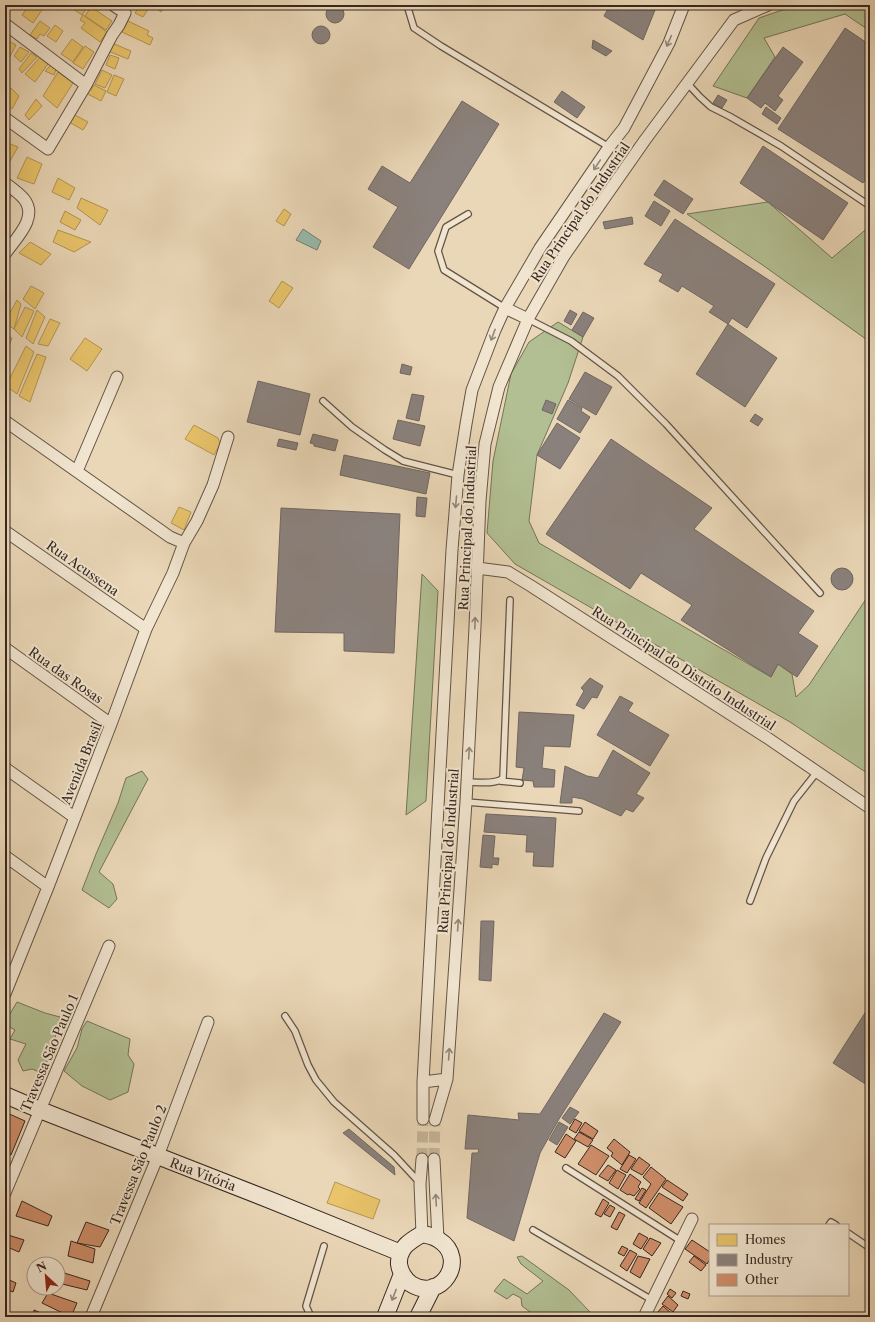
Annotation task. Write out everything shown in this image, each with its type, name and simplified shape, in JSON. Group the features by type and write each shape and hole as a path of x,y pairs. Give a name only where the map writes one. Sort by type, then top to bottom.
{"street":[{"path":"5,118 48,149 86,85 125,13 113,5"},
{"name":"Rua Principal do Industrial","path":"423,1120 423,1082 452,550 458,475 472,390 505,308 540,248 609,147 624,128 669,44 684,5"},
{"name":"Rua Principal do Industrial","path":"435,1120 447,1079 466,802 477,568 485,444 499,387 528,319 564,256 641,146 734,20 768,5"},
{"path":"5,24 86,85"},
{"path":"5,183 25,200 29,208 28,222 5,254"},
{"path":"505,308 528,319"},
{"path":"77,471 116,377"},
{"path":"5,421 170,537 184,543"},
{"name":"Avenida Brasil","path":"5,994 8,979 48,887 146,629 173,573 184,543 197,521 213,485 228,437"},
{"name":"Rua Acussena","path":"5,531 146,629"},
{"name":"Rua Principal do Distrito Industrial","path":"477,568 508,572 766,737 870,808"},
{"name":"Rua das Rosas","path":"5,648 111,724"},
{"path":"5,768 74,817"},
{"path":"5,856 48,887"},
{"name":"Travessa São Paulo 1","path":"5,1193 109,946"},
{"name":"Travessa São Paulo 2","path":"91,1317 158,1156 208,1022"},
{"path":"423,1082 447,1079"},
{"name":"Rua Vitória","path":"5,1095 401,1253"},
{"path":"422,1159 420,1184 422,1234"},
{"path":"434,1159 438,1239"},
{"path":"644,1317 692,1219"},
{"path":"422,1234 438,1239 446,1245 451,1255 452,1265 449,1275 442,1283 426,1289 416,1287 408,1282 402,1274 399,1263 404,1247 422,1234"},
{"path":"385,1317 402,1274"},
{"path":"418,1317 433,1287"}],"lane":[{"path":"407,5 414,28 441,46 609,147"},
{"path":"688,83 711,107 781,146 870,206"},
{"path":"468,214 446,227 438,251 444,270 505,308"},
{"path":"528,319 571,341 618,376 666,424 820,593"},
{"path":"323,401 352,427 403,461 458,475"},
{"path":"500,781 503,778 510,600"},
{"path":"750,901 766,858 794,801 817,772"},
{"path":"467,782 500,781 520,783"},
{"path":"466,802 579,811"},
{"path":"285,1016 295,1031 308,1065 316,1080 334,1102 394,1155 420,1184"},
{"path":"566,1168 681,1241"},
{"path":"533,1230 652,1300"},
{"path":"849,1235 870,1248"},
{"path":"311,1317 306,1306 324,1246"}],"green space":[{"path":"797,5 870,5 870,31 845,14 764,38 775,57 747,98 713,86 759,18"},
{"path":"768,202 832,258 870,226 870,342 764,266 687,214"},
{"path":"558,322 583,337 568,383 537,455 529,521 539,543 771,677 778,664 792,674 796,697 809,685 870,593 870,775 790,722 515,564 487,533 493,461 511,374 529,342"},
{"path":"422,574 438,591 426,801 406,815"},
{"path":"142,771 148,779 99,872 113,884 117,899 109,908 82,890 118,803 126,778"},
{"path":"17,1002 60,1017 52,1050 42,1073 32,1069 23,1071 18,1060 26,1044 10,1039 15,1030 5,1024 5,1022"},
{"path":"87,1021 130,1039 128,1055 134,1064 128,1092 110,1100 82,1086 64,1071 77,1048 82,1029"},
{"path":"522,1256 569,1290 590,1312 590,1317 537,1317 522,1306 521,1298 513,1294 507,1299 494,1291 504,1279 527,1294 543,1281 521,1264 517,1257"}],"shaded area":[{"path":"303,229 321,241 317,250 296,240"}],"building: Homes":[{"path":"5,5 12,5 8,11 5,9"},
{"path":"29,5 41,5 44,7 33,23 22,15"},
{"path":"75,5 89,5 82,15 73,9"},
{"path":"140,5 150,6 143,17 135,13"},
{"path":"151,5 166,5 161,12"},
{"path":"91,7 112,21 106,30 85,16"},
{"path":"83,15 107,32 100,42 81,28 85,23 80,20"},
{"path":"40,21 50,28 44,36 40,34 37,39 30,35"},
{"path":"128,21 149,31 147,35 153,38 150,45 122,32"},
{"path":"55,25 63,31 56,42 47,36"},
{"path":"5,39 16,45 8,60 5,57"},
{"path":"72,39 83,47 73,62 61,54"},
{"path":"112,43 131,51 128,59 108,51"},
{"path":"85,46 94,52 83,69 73,63"},
{"path":"20,47 29,52 21,62 14,56"},
{"path":"31,53 37,57 22,73 19,69"},
{"path":"42,55 50,61 35,82 25,74"},
{"path":"110,55 119,58 115,69 106,65"},
{"path":"52,64 57,67 54,75 45,71"},
{"path":"102,70 112,75 105,88 95,84"},
{"path":"58,72 73,83 57,108 43,96"},
{"path":"114,75 124,79 116,96 107,92"},
{"path":"94,85 106,91 101,101 84,92 87,88 91,90"},
{"path":"5,87 12,89 19,96 12,109 5,104"},
{"path":"36,99 42,106 29,120 25,115"},
{"path":"73,114 88,122 83,130 69,122"},
{"path":"8,143 18,147 5,170 5,148"},
{"path":"27,157 42,164 34,184 17,178"},
{"path":"58,178 75,188 69,200 52,192"},
{"path":"5,189 13,193 5,207"},
{"path":"81,198 108,210 100,225 77,208"},
{"path":"284,209 291,214 284,226 276,221"},
{"path":"65,211 81,220 75,230 60,222"},
{"path":"58,230 91,242 74,252 53,242"},
{"path":"30,242 51,254 41,265 19,253"},
{"path":"282,281 293,288 279,308 269,301"},
{"path":"31,286 44,293 35,309 23,299"},
{"path":"17,300 21,304 14,329 5,322"},
{"path":"25,307 34,311 22,337 14,329"},
{"path":"37,310 45,317 33,344 26,338"},
{"path":"50,319 60,323 48,346 38,344"},
{"path":"5,335 12,338 5,356"},
{"path":"85,338 102,349 87,371 70,359"},
{"path":"26,346 34,352 17,394 6,386"},
{"path":"37,354 46,357 30,402 19,396"},
{"path":"194,425 218,438 220,444 214,455 185,439"},
{"path":"179,507 191,512 184,530 171,523"},
{"path":"335,1182 380,1200 373,1219 327,1203"}],"building: Industry":[{"path":"331,5 339,5 344,10 342,21 339,23 331,23 326,18 326,10"},
{"path":"610,5 657,5 643,40 604,16"},
{"path":"317,26 325,26 330,31 328,42 325,44 317,44 312,39 312,31"},
{"path":"845,28 870,45 870,173 863,183 778,129"},
{"path":"593,40 612,51 606,56 592,48"},
{"path":"783,47 803,62 778,96 783,100 775,111 765,103 761,108 747,98"},
{"path":"562,91 585,107 577,118 554,102"},
{"path":"718,95 727,100 722,108 713,103"},
{"path":"462,101 499,124 409,269 373,247 398,207 368,189 382,166 410,183"},
{"path":"766,107 781,118 777,124 762,114"},
{"path":"763,146 848,203 823,240 740,183"},
{"path":"664,180 693,199 683,214 654,195"},
{"path":"654,201 670,211 661,226 645,216"},
{"path":"632,217 633,224 605,229 603,222"},
{"path":"675,219 775,284 747,328 732,318 728,324 709,312 714,306 682,286 678,292 659,281 663,274 644,264"},
{"path":"570,310 577,314 571,325 564,321"},
{"path":"583,312 594,318 583,337 572,330"},
{"path":"728,324 777,358 745,407 696,374"},
{"path":"402,364 412,367 410,375 400,373"},
{"path":"585,372 612,387 596,415 569,399"},
{"path":"258,381 310,394 300,435 247,422"},
{"path":"412,394 424,396 419,421 406,418"},
{"path":"546,400 556,404 552,414 542,410"},
{"path":"568,400 582,408 581,411 590,417 580,433 557,419"},
{"path":"755,414 763,419 758,426 750,421"},
{"path":"398,420 425,426 420,446 393,439"},
{"path":"557,423 580,438 560,469 537,455"},
{"path":"313,434 338,440 335,451 314,446 314,444 310,443"},
{"path":"279,439 298,443 296,450 277,446"},
{"path":"611,439 712,508 694,529 814,611 798,633 818,646 797,677 778,664 771,677 681,620 692,605 641,573 630,589 546,534"},
{"path":"344,455 430,473 426,494 340,475"},
{"path":"417,497 427,498 425,517 416,516"},
{"path":"281,508 400,514 394,653 344,651 344,633 275,632"},
{"path":"842,568 850,571 853,579 850,587 842,590 834,587 831,579 834,571"},
{"path":"590,678 603,686 597,698 592,697 584,709 576,705 584,691 581,688"},
{"path":"620,696 633,703 628,711 669,735 650,766 597,735"},
{"path":"519,712 574,715 570,747 544,746 542,768 555,770 554,787 534,787 533,781 522,780 524,768 516,767"},
{"path":"613,750 650,773 636,794 644,798 633,812 626,809 621,816 583,799 572,797 572,803 560,803 565,766 587,776 598,778"},
{"path":"486,814 556,818 553,867 533,866 534,852 526,852 527,835 484,832"},
{"path":"483,835 495,836 493,858 499,858 498,865 492,864 492,868 480,867"},
{"path":"481,921 494,921 491,981 479,980"},
{"path":"870,1005 870,1087 833,1063"},
{"path":"604,1013 621,1022 559,1119 540,1153 514,1241 467,1218 472,1153 478,1153 479,1149 465,1149 468,1115 519,1120 518,1113 540,1114"},
{"path":"570,1107 579,1112 570,1124 562,1118"},
{"path":"559,1122 568,1127 557,1145 549,1140"},
{"path":"349,1129 394,1167 395,1175 343,1133"}],"building: Other":[{"path":"5,1112 25,1121 11,1155 5,1153"},
{"path":"575,1119 582,1123 576,1133 569,1129"},
{"path":"585,1122 598,1131 593,1139 579,1131"},
{"path":"579,1132 593,1140 588,1147 574,1139"},
{"path":"566,1134 576,1141 565,1158 555,1152"},
{"path":"614,1139 630,1152 622,1165 611,1156 613,1153 607,1148"},
{"path":"591,1145 609,1156 596,1175 578,1164"},
{"path":"629,1155 636,1159 627,1173 620,1169"},
{"path":"639,1157 650,1165 642,1175 631,1169"},
{"path":"608,1165 616,1170 608,1181 599,1176"},
{"path":"651,1167 666,1179 646,1208 639,1203 651,1184 643,1177"},
{"path":"617,1170 626,1175 618,1189 609,1183"},
{"path":"630,1174 641,1182 638,1187 640,1189 634,1196 628,1195 620,1190"},
{"path":"667,1180 688,1194 683,1201 662,1187"},
{"path":"642,1188 646,1190 639,1201 635,1199"},
{"path":"659,1193 683,1207 671,1224 649,1208"},
{"path":"603,1199 609,1203 601,1217 595,1214"},
{"path":"22,1201 52,1216 48,1226 16,1216"},
{"path":"610,1205 615,1208 610,1217 604,1214"},
{"path":"619,1212 625,1215 617,1230 611,1227"},
{"path":"86,1222 109,1230 100,1247 77,1243"},
{"path":"639,1233 648,1238 641,1249 633,1244"},
{"path":"5,1234 24,1240 19,1252 5,1246"},
{"path":"650,1238 661,1243 652,1256 643,1249"},
{"path":"692,1240 709,1251 709,1261 707,1264 685,1249"},
{"path":"71,1241 95,1249 93,1263 68,1256"},
{"path":"622,1246 628,1249 624,1256 618,1253"},
{"path":"630,1250 637,1254 627,1271 620,1266"},
{"path":"638,1256 650,1259 640,1278 630,1272"},
{"path":"694,1256 706,1265 701,1271 689,1262"},
{"path":"66,1274 90,1281 87,1290 66,1285"},
{"path":"5,1278 16,1283 13,1292 5,1289"},
{"path":"670,1289 676,1293 672,1298 667,1294"},
{"path":"683,1291 690,1294 688,1299 681,1296"},
{"path":"46,1296 57,1296 77,1303 71,1317 42,1303"},
{"path":"668,1296 678,1305 673,1312 662,1304"},
{"path":"663,1306 671,1313 668,1317 663,1317 657,1313"},
{"path":"34,1310 50,1317 33,1317"}],"tunnel":[{"path":"422,1159 423,1119"},
{"path":"434,1159 435,1120"}]}
